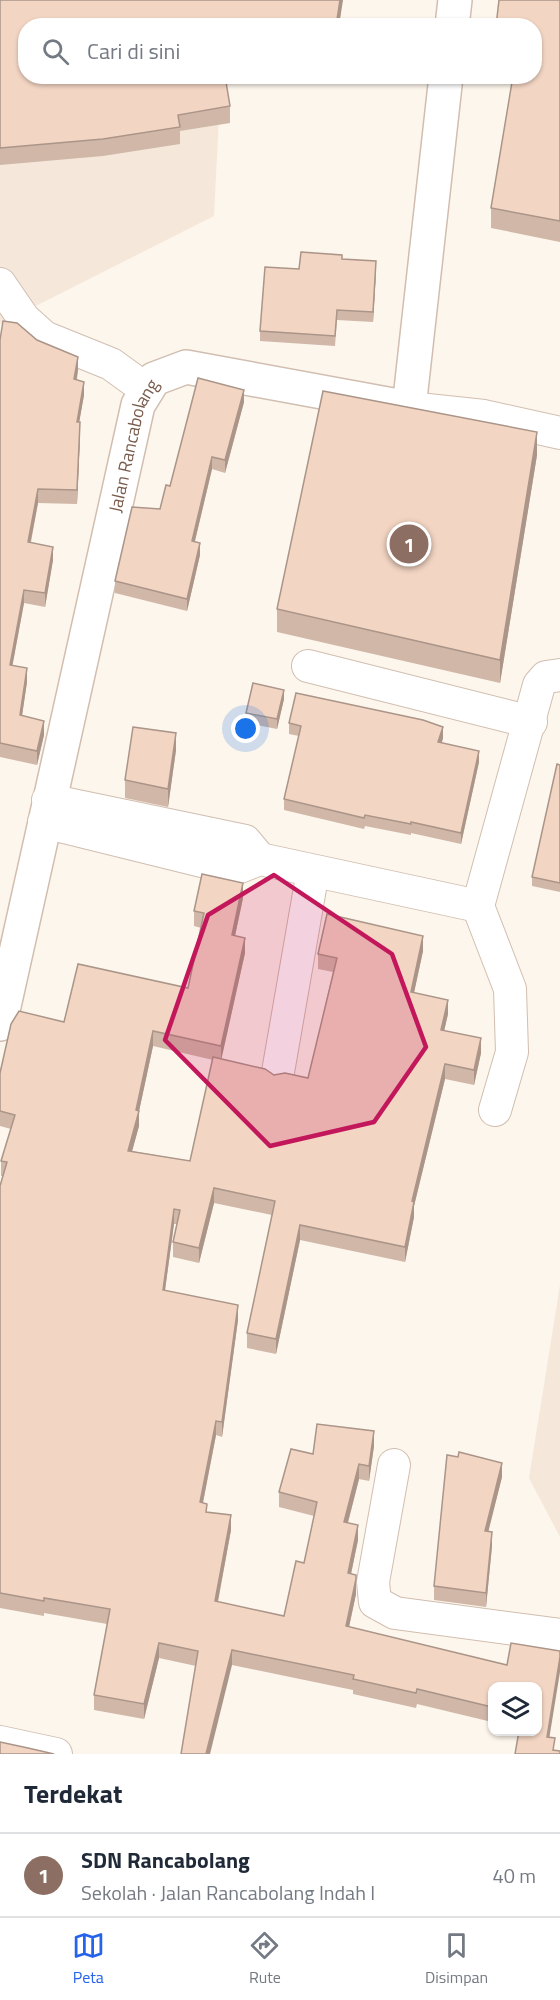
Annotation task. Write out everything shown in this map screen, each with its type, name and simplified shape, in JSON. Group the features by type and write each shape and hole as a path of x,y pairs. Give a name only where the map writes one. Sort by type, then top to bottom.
{"street":[{"path":"453,18 455,0"},
{"path":"445,84 409,408 484,416 560,433"},
{"path":"10,300 44,337 111,364 147,390"},
{"name":"Jalan Rancabolang","path":"0,1023 138,405 154,379 186,367 409,408"},
{"path":"308,666 531,722"},
{"path":"495,1110 512,1052 510,988 478,906 531,722 539,685 546,677 560,675"},
{"path":"46,811 226,867 237,868 260,859 478,906"},
{"path":"278,1072 313,871"},
{"path":"394,1465 373,1582 375,1602 395,1613 560,1635"},
{"path":"0,1742 56,1754"}],"highlighted area":[{"path":"274,875 392,954 426,1047 374,1122 270,1146 165,1040 208,915"}],"shaded area":[{"path":"0,0 18,18 18,84 221,84 214,216 0,324"},
{"path":"560,1285 560,1537 529,1478"}],"building":[{"path":"0,0 340,0 337,18 18,18 18,84 226,84 230,106 178,115 180,127 103,139 0,148"},
{"path":"499,0 560,0 560,221 491,208 512,84 542,84 542,18 497,18"},
{"path":"301,252 342,255 342,259 376,261 373,312 337,310 335,336 260,331 265,267 299,269"},
{"path":"3,321 17,323 37,340 78,357 74,379 84,382 77,422 80,422 77,490 38,489 28,542 53,547 45,593 24,590 10,665 27,668 20,715 44,721 37,751 0,743 0,340"},
{"path":"198,378 244,390 225,460 212,457 192,541 200,543 187,599 115,581 132,507 160,509 166,485 170,486"},
{"path":"323,391 537,432 500,660 277,609"},
{"path":"253,683 284,690 277,719 246,713"},
{"path":"296,693 423,720 443,727 438,742 479,751 461,833 411,822 411,824 365,815 364,818 284,799 301,726 289,723"},
{"path":"133,727 176,733 168,789 125,780"},
{"path":"557,764 560,765 560,883 532,877"},
{"path":"202,874 243,883 232,935 245,938 221,1046 153,1031 136,1110 139,1111 128,1151 190,1161 213,1057 265,1069 274,1075 285,1073 308,1078 337,958 318,954 327,914 423,936 411,992 448,1000 441,1030 481,1038 474,1070 445,1064 412,1201 414,1202 405,1247 300,1225 276,1339 247,1333 275,1201 214,1188 199,1248 173,1242 180,1210 174,1209 163,1290 238,1305 222,1422 216,1421 200,1502 207,1504 206,1512 231,1515 215,1601 284,1616 296,1561 304,1563 317,1502 279,1492 291,1449 313,1454 317,1424 374,1431 369,1466 359,1464 344,1522 358,1525 348,1573 356,1575 356,1579 346,1626 507,1665 511,1643 560,1651 547,1737 555,1738 553,1750 560,1751 560,1754 515,1754 518,1736 542,1736 542,1682 488,1682 488,1706 417,1689 416,1693 353,1679 354,1675 232,1650 206,1754 181,1754 198,1651 159,1643 144,1704 94,1695 110,1609 0,1593 0,1186 7,1162 1,1161 15,1115 0,1111 0,1073 11,1024 19,1011 64,1022 78,964 188,988 204,913 194,911"},
{"path":"459,1452 502,1463 485,1531 492,1532 486,1593 434,1586 447,1455 458,1457"},
{"path":"0,1742 28,1748 54,1754 0,1754"}],"place":[{"name":"SDN Rancabolang","path":"409,544"}]}
